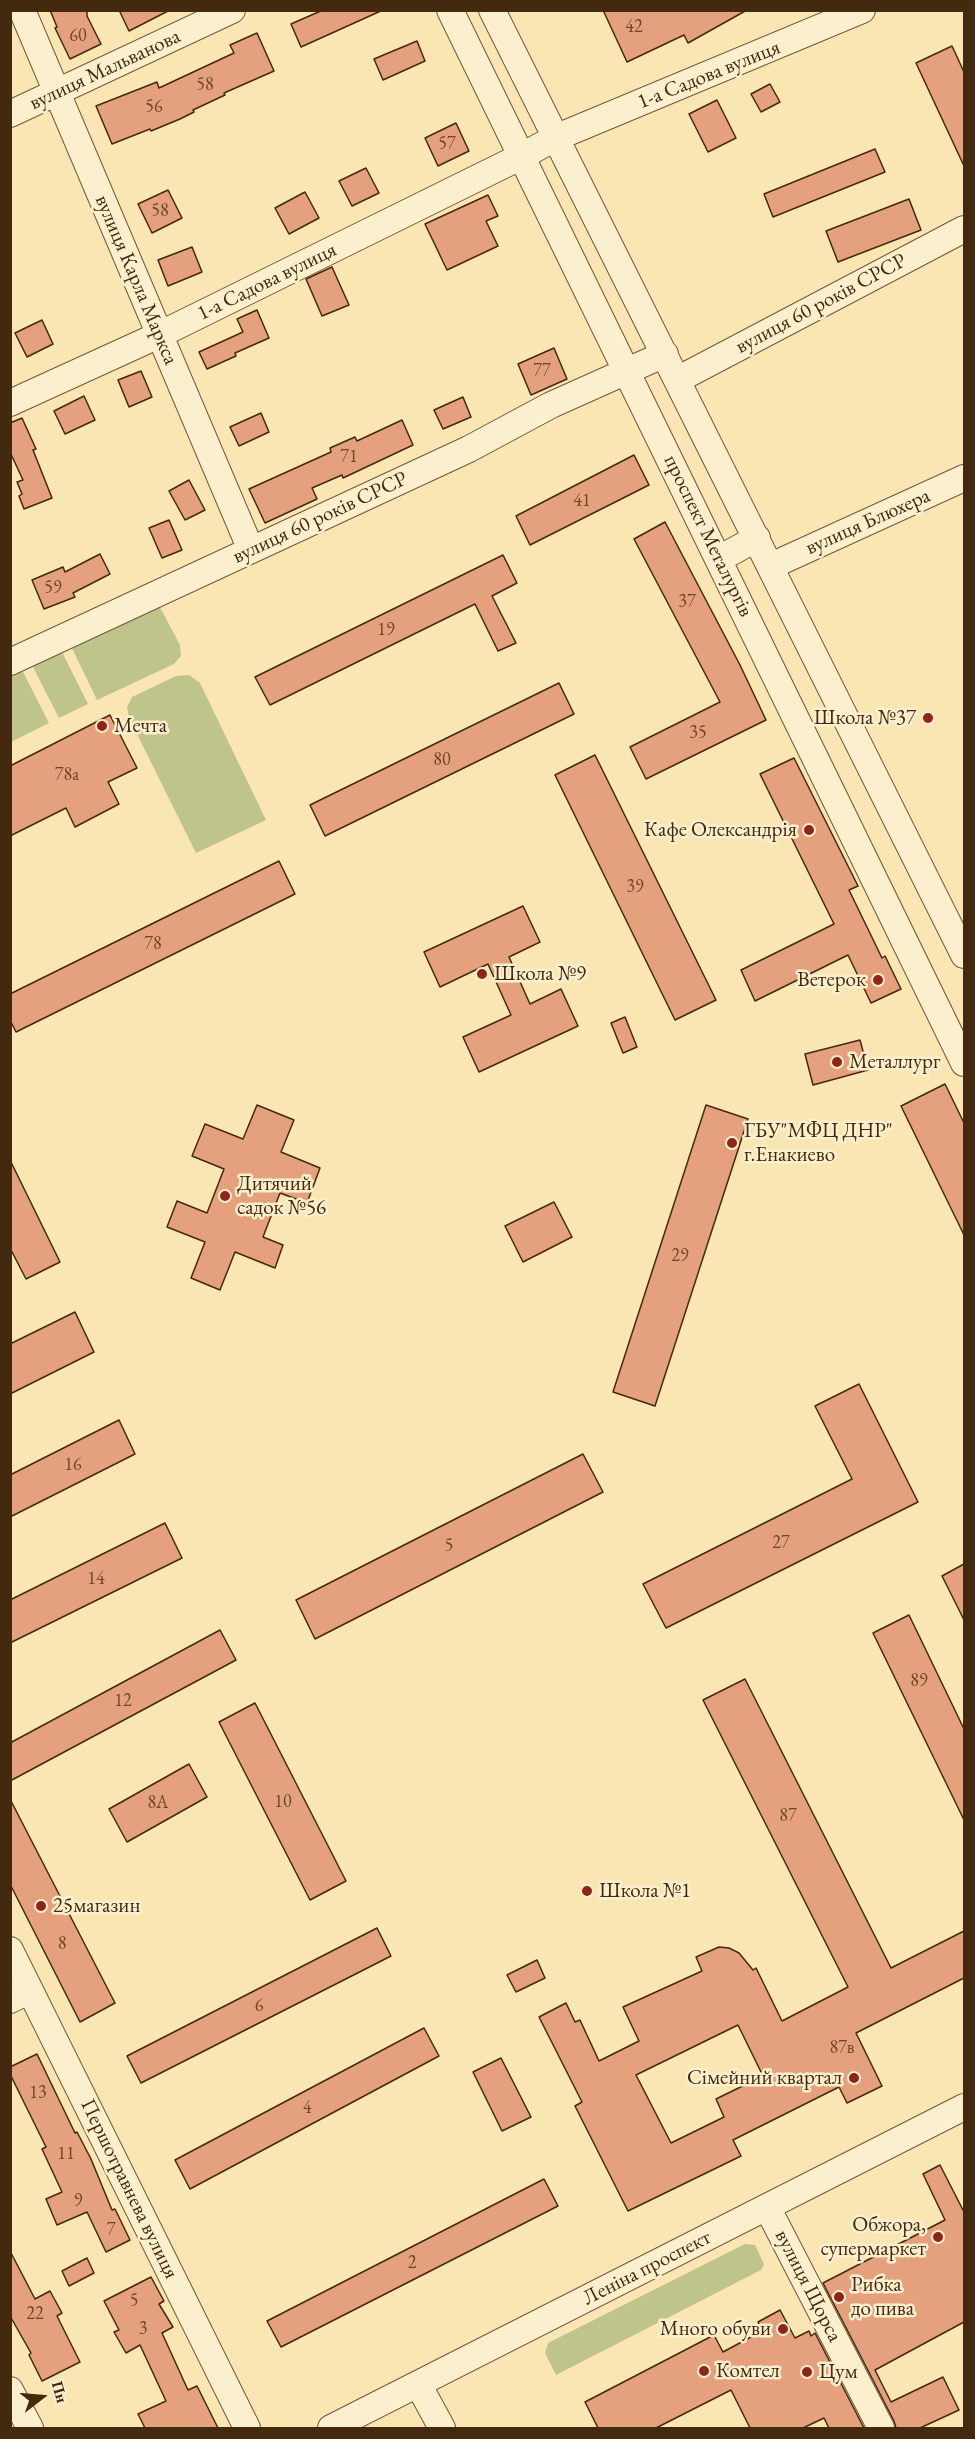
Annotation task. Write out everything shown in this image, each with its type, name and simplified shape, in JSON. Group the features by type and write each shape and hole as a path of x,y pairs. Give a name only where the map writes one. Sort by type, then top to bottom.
{"street":[{"name":"вулиця Карла Маркса","path":"22,10 251,550"},
{"name":"вулиця Мальванова","path":"10,114 232,10"},
{"name":"проспект Металургів","path":"450,10 962,1052"},
{"name":"проспект Металургів","path":"492,10 964,955"},
{"name":"1-а Садова вулиця","path":"10,403 159,335 555,138 862,10"},
{"name":"вулиця 60 років СРСР","path":"677,380 964,229"},
{"name":"вулиця 60 років СРСР","path":"10,662 459,453 552,405 665,354"},
{"name":"вулиця Блюхера","path":"771,566 964,478"},
{"path":"719,560 757,538"},
{"name":"Першотравнева вулиця","path":"10,1950 20,1995 246,2428"},
{"name":"Леніна проспект","path":"330,2428 964,2108"},
{"name":"вулиця Щорса","path":"767,2207 881,2428"},
{"path":"418,2384 442,2428"},
{"path":"10,2390 30,2428"}],"green space":[{"path":"156,605 161,609 180,645 181,656 174,664 97,700 70,644"},
{"path":"61,650 88,704 59,718 32,665"},
{"path":"21,668 49,723 11,742 10,673"},
{"path":"189,675 200,683 266,820 196,853 129,718 127,707 132,697 176,676"},
{"path":"745,2244 755,2245 764,2264 761,2270 556,2375 545,2353 548,2343"}],"building":[{"path":"50,10 87,10 87,16 101,44 70,59 55,28 57,27"},
{"path":"119,10 170,10 129,31"},
{"path":"323,10 383,10 301,47 291,24"},
{"path":"603,10 747,10 688,43 684,35 627,62"},
{"path":"257,33 274,71 224,93 225,95 193,110 194,112 180,119 112,144 96,106 157,82 159,88 234,53 230,45"},
{"path":"417,41 425,61 383,80 374,59"},
{"path":"952,46 964,72 964,166 916,63"},
{"path":"770,84 780,102 761,112 751,94"},
{"path":"717,100 736,138 708,152 689,114"},
{"path":"456,123 469,151 438,166 425,138"},
{"path":"875,149 885,172 773,217 764,194"},
{"path":"366,168 379,193 352,206 339,181"},
{"path":"168,190 182,218 152,233 138,204"},
{"path":"305,192 319,218 289,234 275,208"},
{"path":"488,195 498,216 486,221 498,246 447,270 425,224"},
{"path":"909,199 921,230 838,262 826,231"},
{"path":"192,247 202,272 168,286 158,260"},
{"path":"332,267 349,305 322,316 306,279"},
{"path":"257,310 269,338 207,369 199,352 243,332 237,319"},
{"path":"42,320 53,344 27,357 15,333"},
{"path":"554,348 567,379 531,395 518,364"},
{"path":"141,371 152,397 129,407 118,380"},
{"path":"84,396 95,420 65,434 54,411"},
{"path":"463,397 471,417 443,429 434,410"},
{"path":"261,413 269,432 239,446 230,427"},
{"path":"22,418 36,449 33,450 52,498 24,509 19,496 22,494 17,482 23,480 10,452 10,423"},
{"path":"402,420 413,445 343,478 342,475 312,488 317,499 265,523 249,489 331,452 330,448 355,437 357,441"},
{"path":"634,455 649,485 530,545 516,516"},
{"path":"189,480 205,510 185,520 169,491"},
{"path":"169,520 182,550 162,558 149,528"},
{"path":"665,522 740,665 766,720 646,779 630,747 720,702 634,539"},
{"path":"100,554 110,574 73,593 75,597 44,609 32,580 63,567 65,572"},
{"path":"503,555 517,583 492,596 516,643 498,651 475,604 270,705 255,677"},
{"path":"559,683 574,714 325,836 310,805"},
{"path":"110,715 137,768 108,782 119,804 75,827 66,808 10,836 10,766"},
{"path":"595,755 716,1000 675,1020 555,775"},
{"path":"794,758 858,886 849,890 882,958 885,956 901,989 871,1003 848,955 755,1001 741,970 834,924 760,774"},
{"path":"279,861 295,894 16,1032 10,1020 10,994"},
{"path":"523,906 540,942 509,957 530,1004 561,989 578,1026 479,1072 463,1037 511,1015 488,964 440,987 424,952"},
{"path":"625,1017 637,1047 623,1053 611,1023"},
{"name":"Металлург","path":"860,1040 868,1070 813,1085 805,1054"},
{"path":"945,1084 964,1123 964,1235 901,1106"},
{"path":"257,1105 294,1120 281,1152 320,1168 307,1203 280,1193 263,1237 283,1245 275,1268 235,1252 220,1290 191,1278 205,1242 167,1227 177,1201 207,1213 224,1169 192,1156 205,1124 243,1139"},
{"path":"706,1105 748,1119 655,1406 613,1392"},
{"path":"10,1160 60,1262 26,1279 10,1248"},
{"path":"554,1202 572,1237 523,1262 505,1226"},
{"path":"75,1312 94,1352 10,1394 10,1344"},
{"path":"859,1384 918,1502 666,1628 643,1584 852,1479 815,1406"},
{"path":"119,1420 135,1454 10,1517 10,1475"},
{"path":"583,1454 603,1492 315,1639 296,1600"},
{"path":"165,1523 182,1558 10,1643 10,1600"},
{"path":"964,1564 964,1620 942,1576"},
{"path":"909,1615 964,1729 964,1820 873,1633"},
{"path":"220,1630 236,1660 10,1781 10,1743"},
{"path":"745,1679 891,1968 964,1931 964,1978 856,2033 882,2086 847,2103 839,2087 733,2140 741,2156 628,2211 575,2106 582,2102 539,2017 566,2003 575,2022 580,2020 599,2061 639,2041 623,2007 702,1971 696,1957 719,1947 729,1948 739,1953 753,1970 756,1968 782,2021 848,1987 703,1700","holes":["738,2025 763,2076 716,2099 724,2117 671,2143 636,2075"]},
{"path":"255,1703 346,1881 310,1900 219,1722"},
{"path":"189,1764 207,1797 127,1842 109,1809"},
{"path":"10,1799 115,2003 80,2022 10,1884"},
{"path":"377,1928 391,1956 141,2083 127,2056"},
{"path":"537,1960 545,1978 516,1992 507,1975"},
{"path":"424,2028 439,2056 190,2189 175,2160"},
{"path":"37,2054 75,2133 77,2132 91,2159 112,2210 115,2209 130,2240 106,2252 87,2212 57,2225 46,2199 62,2192 42,2149 46,2147 10,2074 10,2067"},
{"path":"501,2058 531,2117 502,2131 473,2072"},
{"path":"940,2165 964,2212 964,2322 875,2370 891,2402 943,2377 959,2410 920,2428 896,2428 823,2283 945,2220 923,2174"},
{"path":"544,2179 558,2206 281,2347 267,2321"},
{"path":"10,2251 35,2299 50,2291 62,2313 57,2316 80,2362 42,2381 29,2355 31,2353 10,2316"},
{"path":"87,2258 94,2273 69,2286 62,2271"},
{"path":"151,2277 164,2301 159,2304 173,2327 162,2333 188,2390 197,2386 218,2428 145,2428 138,2414 166,2401 140,2345 126,2353 114,2332 119,2330 104,2301"},
{"path":"780,2310 795,2338 809,2331 811,2336 815,2333 864,2428 829,2428 824,2418 803,2428 750,2428 731,2390 656,2428 598,2428 585,2402 714,2335 723,2352 762,2331 758,2322"}],"place":[{"name":"Школа №37","path":"928,718"},
{"name":"Мечта","path":"102,726"},
{"name":"Кафе Олександрія","path":"809,830"},
{"name":"Школа №9","path":"482,974"},
{"name":"Ветерок","path":"878,980"},
{"name":"Металлург","path":"837,1062"},
{"name":"ГБУ\"МФЦ ДНР\" г.Енакиево","path":"732,1143"},
{"name":"Дитячий садок №56","path":"225,1196"},
{"name":"Школа №1","path":"587,1891"},
{"name":"25магазин","path":"41,1906"},
{"name":"Сімейний квартал","path":"854,2078"},
{"name":"Обжора, супермаркет","path":"938,2237"},
{"name":"Рибка до пива","path":"839,2297"},
{"name":"Много обуви","path":"783,2329"},
{"name":"Комтел","path":"704,2371"},
{"name":"Цум","path":"807,2372"}]}
